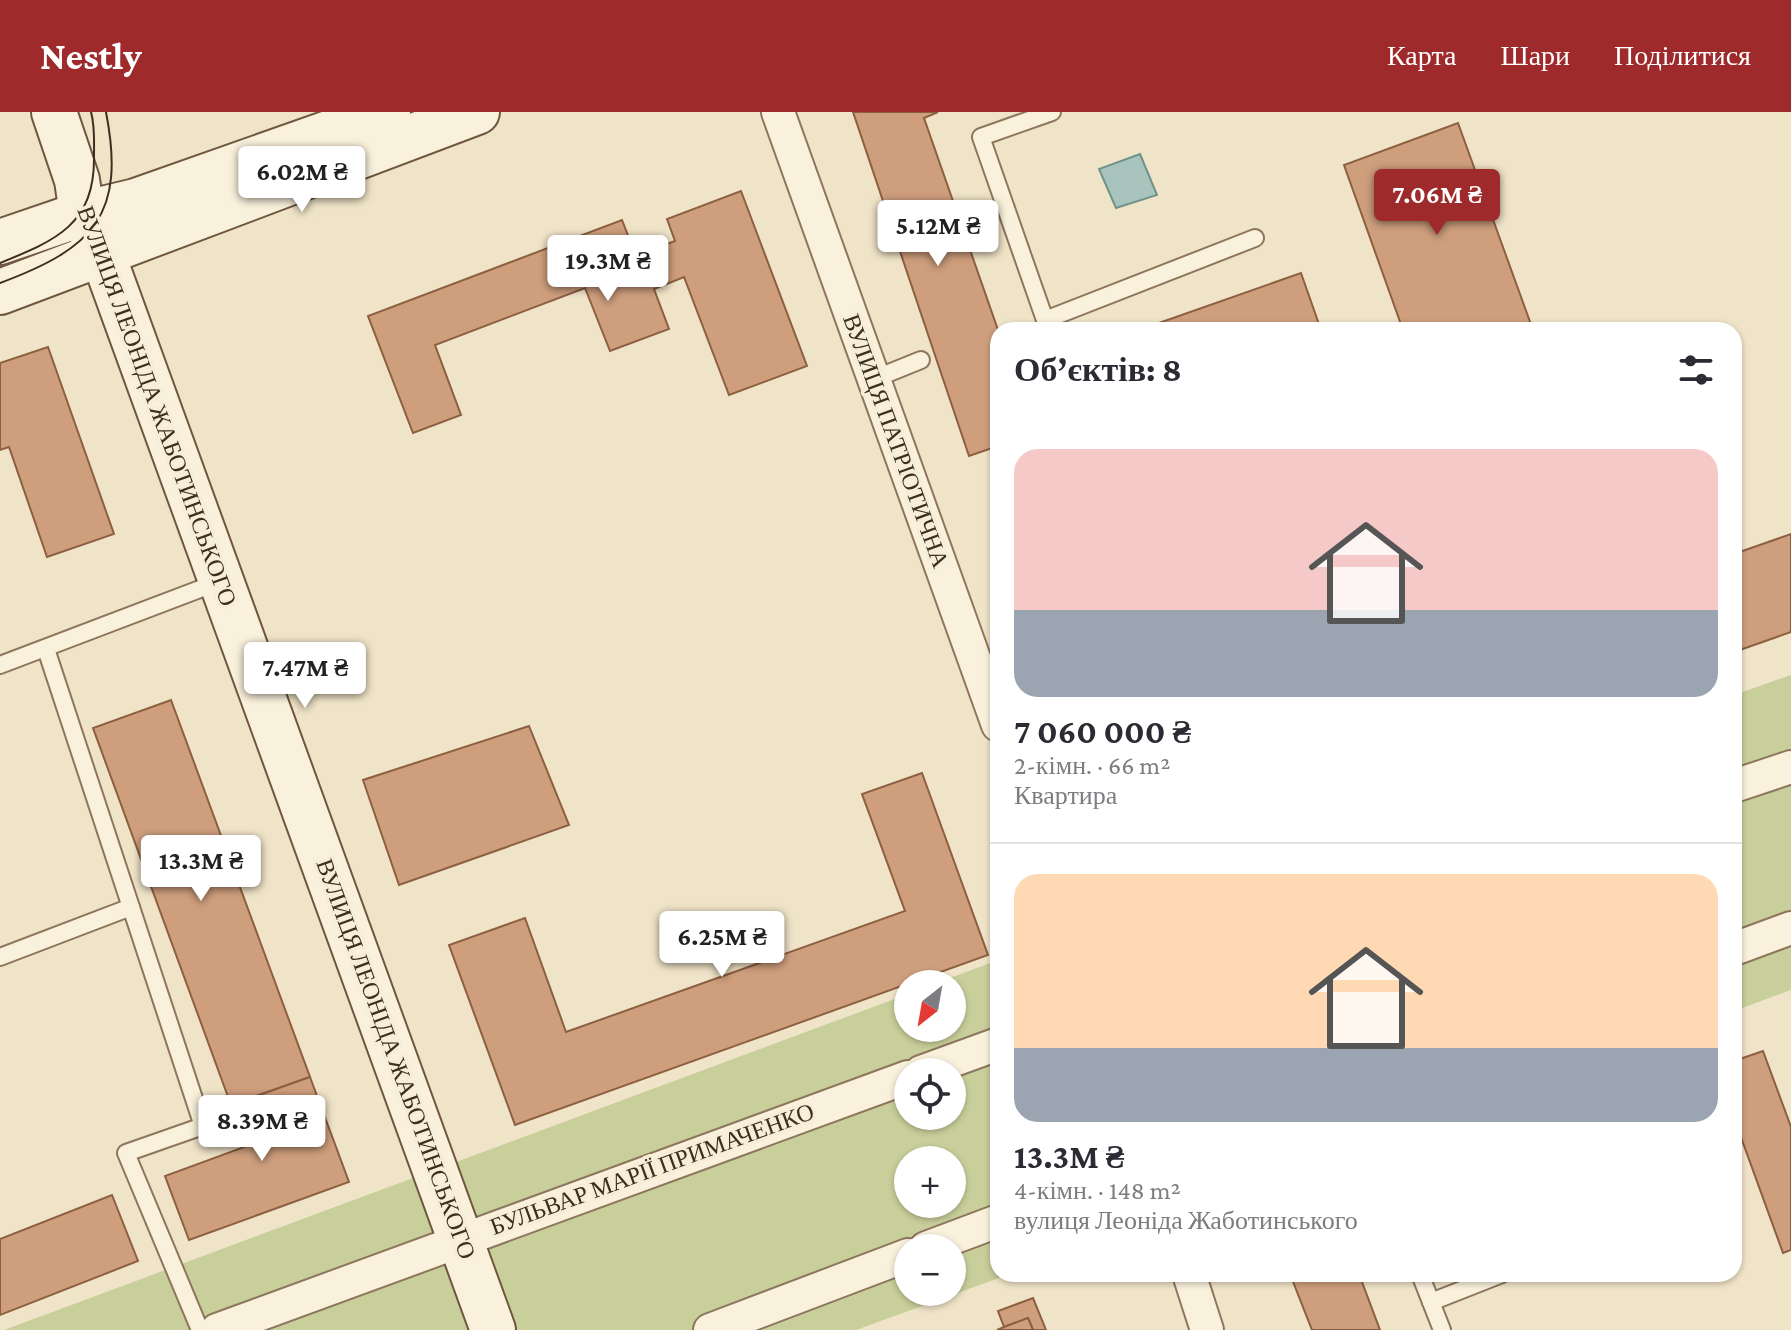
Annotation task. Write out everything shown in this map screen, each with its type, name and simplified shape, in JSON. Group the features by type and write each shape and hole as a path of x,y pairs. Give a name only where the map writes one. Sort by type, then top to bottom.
{"street":[{"name":"ВУЛИЦЯ ЛЕОНІДА ЖАБОТИНСЬКОГО","path":"54,112 77,180 82,214 102,253 493,1330"},
{"path":"0,242 82,214 136,201 388,112"},
{"path":"0,292 477,112"},
{"name":"ВУЛИЦЯ ПАТРІОТИЧНА","path":"778,112 990,703"},
{"path":"1742,783 1791,767"},
{"path":"1742,946 1791,928"},
{"path":"960,1058 990,1047"},
{"name":"БУЛЬВАР МАРІЇ ПРИМАЧЕНКО","path":"217,1330 894,1082"},
{"path":"963,1234 990,1224"},
{"path":"710,1330 894,1260"},
{"path":"1192,1282 1207,1330"}],"lane":[{"path":"1052,112 981,137 1045,320 1255,238"},
{"path":"874,379 921,360"},
{"path":"0,665 222,581"},
{"path":"46,649 203,1126 126,1153 200,1330"},
{"path":"0,957 131,907"},
{"path":"1423,1282 1442,1330"},
{"path":"1431,1302 1482,1282"}],"green space":[{"path":"1791,675 1791,990 1742,1008 1742,692"},
{"path":"990,963 990,1281 966,1290 966,1234 894,1234 894,1306 922,1306 856,1330 4,1330 894,999 894,1042 966,1042 966,972"}],"water":[{"path":"1140,154 1157,195 1116,208 1099,169"}],"building":[{"path":"853,112 938,112 924,118 995,322 990,322 990,449 969,456"},
{"path":"1458,123 1530,322 1400,322 1344,165"},
{"path":"741,191 807,366 729,395 684,277 654,289 669,329 610,351 585,288 435,345 461,415 413,433 368,316 622,220 636,256 675,241 667,219"},
{"path":"1301,273 1318,322 1162,322"},
{"path":"48,347 114,534 47,557 9,447 0,450 0,363"},
{"path":"1791,534 1791,632 1742,649 1742,551"},
{"path":"171,700 310,1077 231,1105 93,728"},
{"path":"529,726 569,825 399,885 363,780"},
{"path":"922,773 988,955 946,970 894,970 894,989 515,1125 449,945 525,918 566,1032 905,911 862,794"},
{"path":"1763,1051 1791,1127 1791,1250 1783,1253 1742,1140 1742,1058"},
{"path":"310,1077 349,1182 189,1240 165,1176 247,1146 231,1105"},
{"path":"112,1195 138,1261 0,1315 0,1239"},
{"path":"1293,1282 1362,1282 1380,1330 1312,1330"},
{"path":"1033,1298 1046,1330 1033,1330 1028,1318 1004,1327 998,1311"},
{"path":"1028,1318 1033,1330 997,1330 1004,1327"}],"tram line":[{"path":"0,263 55,237 80,214 93,179 91,112"},
{"path":"0,283 59,256 80,241 96,223 106,202 111,177 106,112"}]}
